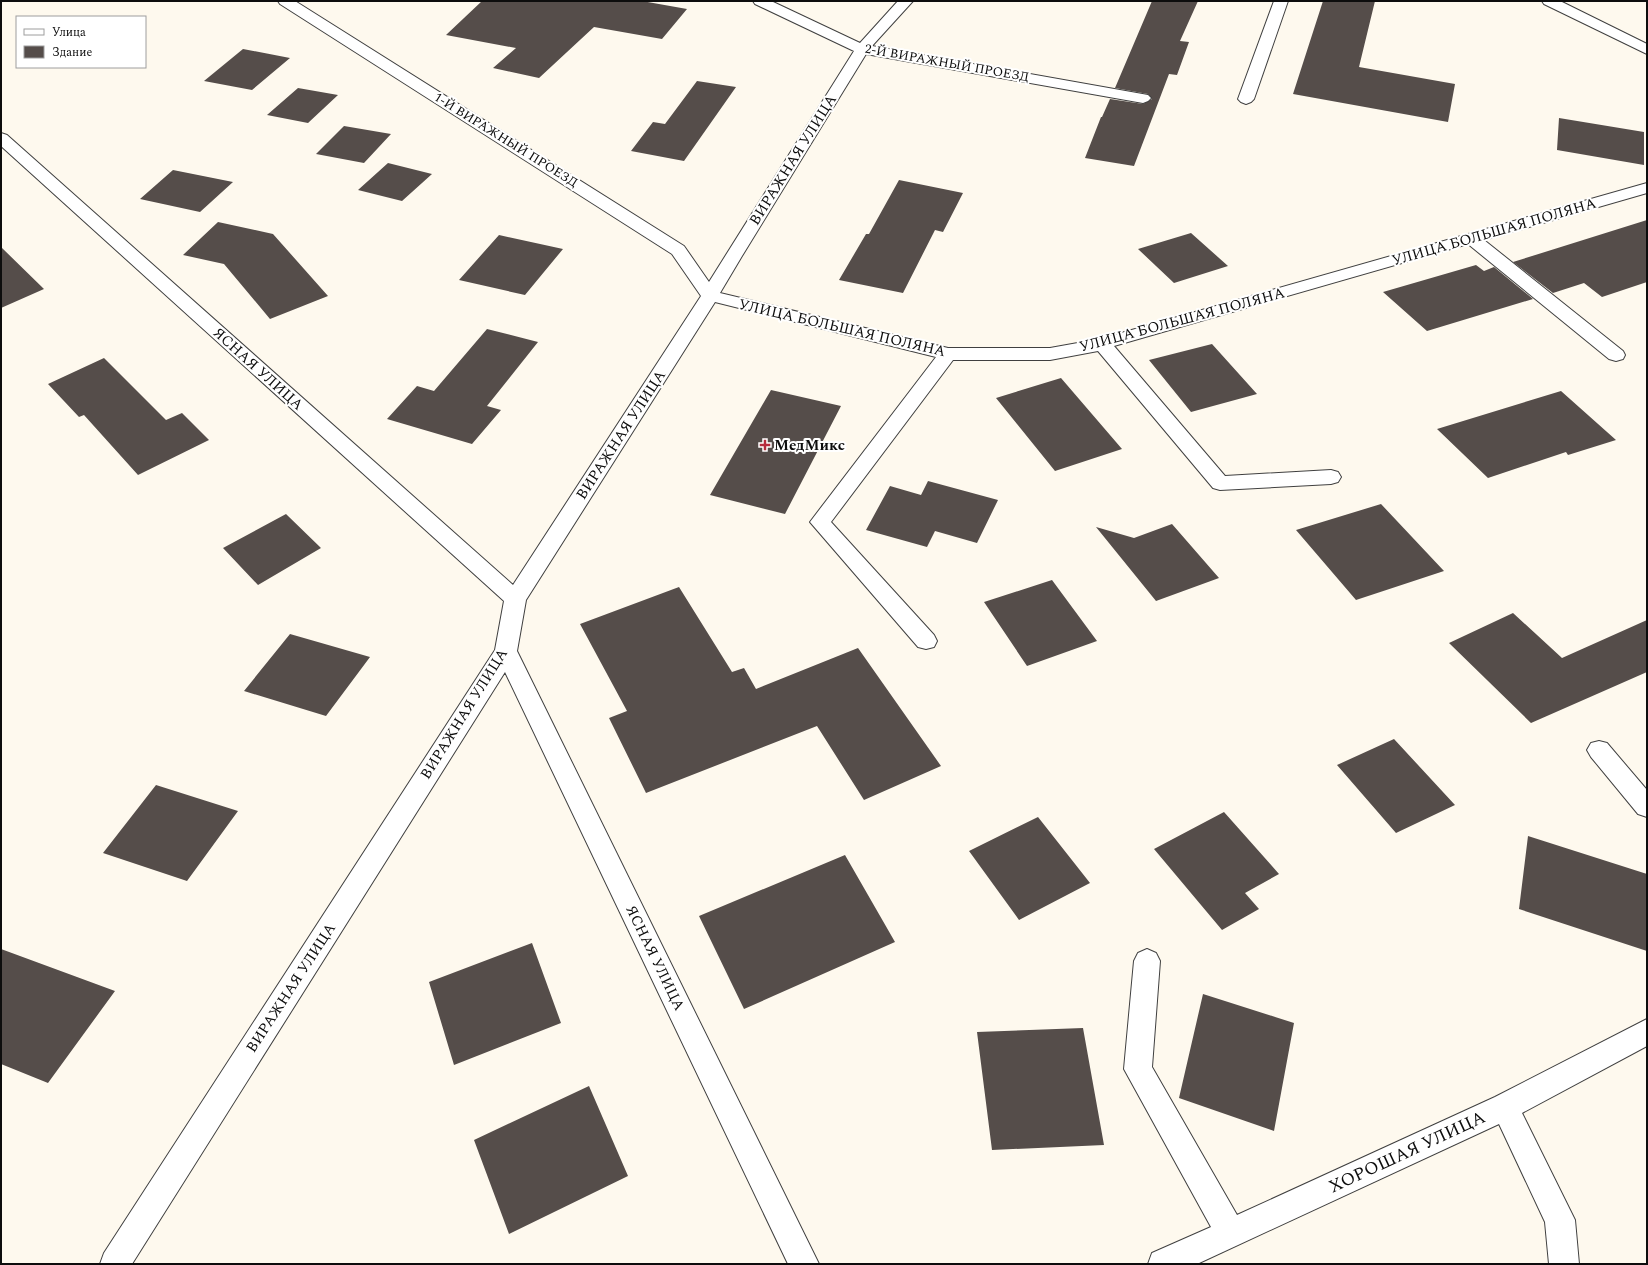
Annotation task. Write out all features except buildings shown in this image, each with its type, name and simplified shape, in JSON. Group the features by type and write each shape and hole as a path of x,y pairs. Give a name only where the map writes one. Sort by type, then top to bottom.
{"street":[{"name":"1-Й ВИРАЖНЫЙ ПРОЕЗД","path":"285,1 678,250 710,296"},
{"name":"2-Й ВИРАЖНЫЙ ПРОЕЗД","path":"760,1 862,49 1143,98"},
{"name":"ВИРАЖНАЯ УЛИЦА","path":"115,1264 506,651 515,599 710,296 733,256 862,49 906,1"},
{"path":"1246,99 1281,1"},
{"path":"1549,1 1647,50"},
{"name":"ЯСНАЯ УЛИЦА","path":"1,138 515,599"},
{"name":"УЛИЦА БОЛЬШАЯ ПОЛЯНА","path":"710,296 948,354 1050,354 1102,344 1647,188"},
{"path":"1472,238 1616,356"},
{"path":"1102,344 1220,483 1332,477"},
{"path":"926,641 820,522 948,354"},
{"name":"ЯСНАЯ УЛИЦА","path":"506,651 804,1264"},
{"path":"1599,750 1647,807"},
{"path":"1147,961 1138,1069 1231,1233"},
{"name":"ХОРОШАЯ УЛИЦА","path":"1164,1264 1505,1107 1647,1032"},
{"path":"1505,1107 1560,1220 1564,1264"}],"place":[{"name":"МедМикс","path":"765,445"}]}
